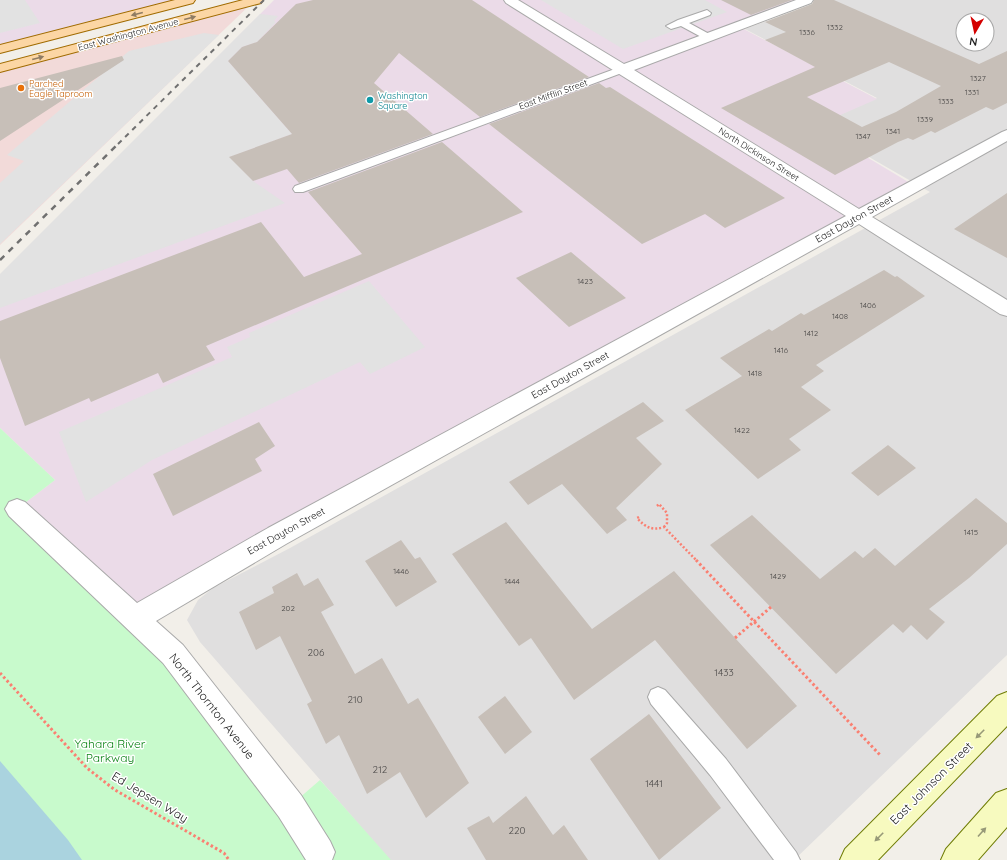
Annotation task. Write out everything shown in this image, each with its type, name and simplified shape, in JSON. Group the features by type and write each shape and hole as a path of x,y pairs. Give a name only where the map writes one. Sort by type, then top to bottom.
{"main road":[{"name":"East Washington Avenue","path":"0,49 189,0"},
{"name":"East Washington Avenue","path":"0,68 257,0"},
{"name":"East Johnson Street","path":"856,860 1007,706"},
{"path":"957,860 1007,804"}],"street":[{"name":"North Dickinson Street","path":"510,0 623,68 1007,309"},
{"name":"East Mifflin Street","path":"623,68 807,0"},
{"name":"East Dayton Street","path":"135,619 277,536 1007,135"},
{"name":"North Thornton Avenue","path":"17,509 173,654 290,806 319,852"}],"lane":[{"path":"671,26 706,13"},
{"path":"681,22 708,37"},
{"name":"East Mifflin Street","path":"300,189 623,68"},
{"path":"658,697 718,767 788,860"}],"path":[{"path":"639,516 637,518 645,527 651,530 657,530 664,527 667,523 667,513 659,504 657,506"},
{"path":"664,527 880,755"},
{"path":"735,638 771,607"},
{"name":"Ed Jepsen Way","path":"0,673 87,768 115,790 224,852 229,860"}],"shaded area":[{"path":"0,0 189,0 0,49"},
{"path":"0,0 25,0 40,23 0,33"},
{"path":"274,0 807,0 738,26 877,99 815,126 915,186 135,619 17,509 55,480 0,428 0,276"},
{"path":"541,0 705,0 727,12 623,49"},
{"path":"825,0 1007,0 1007,655 794,860 390,860 200,642 187,620 198,600 213,588 290,548 930,192 815,126 877,98 745,29"},
{"path":"254,1 0,245 0,68"},
{"path":"260,14 278,16 274,21 276,22 257,42 242,47 228,61 292,134 230,157 253,181 285,203 0,308 0,274"},
{"path":"204,33 219,35 0,244 0,183 24,161 7,155 129,51"},
{"path":"369,281 425,347 370,374 360,362 152,460 86,502 59,432 232,357 227,347 250,337 249,333"}],"green space":[{"name":"Yahara River Parkway","path":"0,428 55,480 17,509 135,619 290,806 320,780 391,860 0,860"}],"water":[{"path":"0,761 68,840 82,860 0,860"}],"building":[{"name":"Washington Square","path":"313,0 472,0 589,77 480,117 399,53 374,83 433,134 299,183 287,169 253,181 229,157 292,134 228,61 242,47 257,42 296,4"},
{"path":"721,0 792,0 751,15"},
{"path":"814,0 834,0 979,64 1007,51 1007,103 993,110 986,107 935,133 931,131 913,140 908,138 898,142 835,175 721,108 815,67 765,40 786,32 765,22 812,4","holes":["889,62 941,86 896,112 862,127 807,97"]},
{"path":"122,56 124,60 0,141 0,88"},
{"path":"599,83 606,88 610,87 785,198 725,228 705,214 642,244 489,124"},
{"path":"442,142 523,212 206,346 215,360 163,383 158,373 91,402 89,398 25,426 0,358 0,321 261,222 304,277 362,254 308,192"},
{"path":"1007,193 1007,258 954,229"},
{"path":"571,252 626,298 569,327 516,278"},
{"path":"884,270 895,277 897,276 925,296 816,365 824,371 801,387 831,410 789,439 801,450 758,479 685,410 742,376 720,358 769,329 772,331 801,313 804,315"},
{"path":"643,402 664,421 636,438 662,464 616,508 627,520 607,534 562,484 528,505 509,482"},
{"path":"259,422 275,446 255,459 262,471 173,516 153,474"},
{"path":"888,445 916,468 878,496 851,473"},
{"path":"976,498 1007,523 1007,544 969,578 929,609 945,622 927,640 911,625 903,633 893,624 836,674 710,545 752,515 820,579 855,551 863,558 875,548 895,566"},
{"path":"506,522 592,629 674,571 797,706 747,749 655,640 574,700 531,638 519,646 452,554"},
{"path":"401,540 415,559 420,557 437,582 396,607 365,561"},
{"path":"297,573 304,586 318,578 334,605 321,612 355,674 382,658 408,704 418,698 469,783 426,818 400,772 367,794 339,735 326,744 307,704 312,701 280,636 256,650 239,612 274,593 272,587"},
{"path":"505,696 532,732 505,754 478,717"},
{"path":"649,714 721,808 659,860 590,759"},
{"path":"526,796 553,835 564,825 588,860 486,860 467,828 489,816 493,823"}],"railway":[{"path":"118,144 264,0"},
{"path":"0,260 119,143"}],"place":[{"name":"Parched Eagle Taproom","path":"21,88"},
{"name":"Washington Square","path":"370,100"}]}
